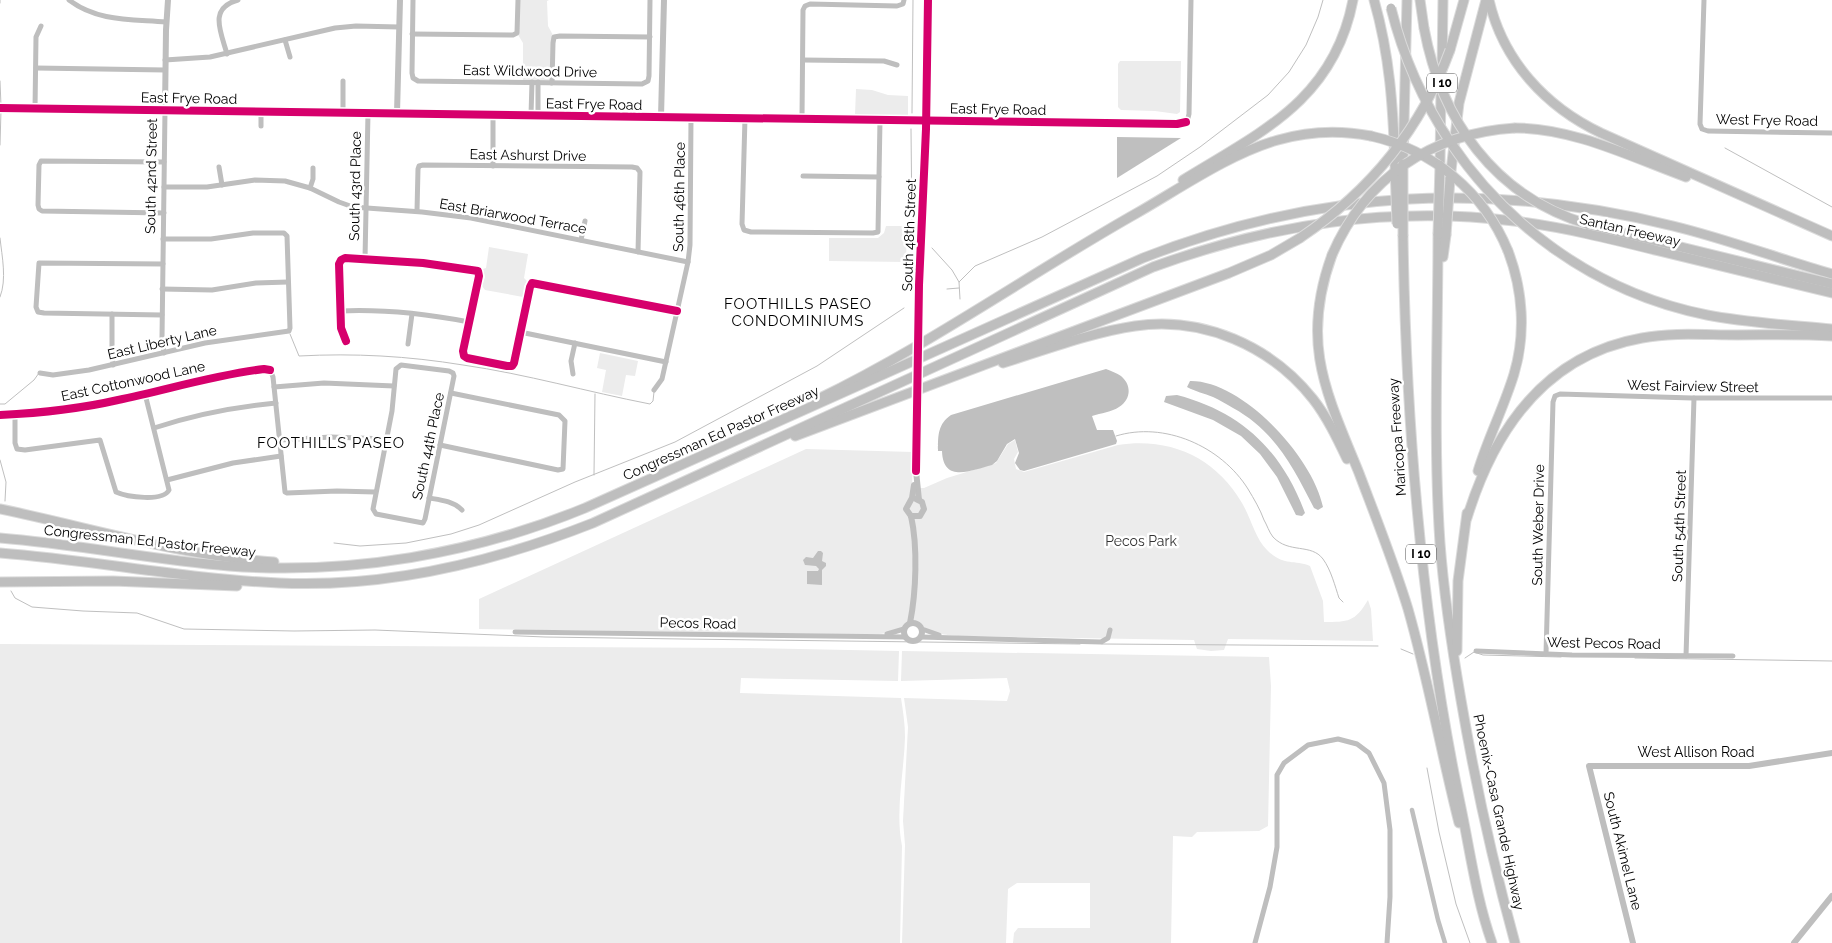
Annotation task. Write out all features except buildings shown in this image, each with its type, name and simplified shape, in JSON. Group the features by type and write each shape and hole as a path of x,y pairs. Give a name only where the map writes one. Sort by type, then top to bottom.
{"highway":[{"path":"1114,226 1136,209 1270,126 1295,107 1316,84 1333,57 1346,28 1353,0"},
{"path":"1374,0 1385,43 1390,74 1399,164"},
{"name":"Maricopa Freeway","path":"1407,0 1399,164 1400,236 1411,451 1428,609 1444,719 1473,868"},
{"path":"1420,0 1427,45 1437,77 1452,111 1473,145 1501,176 1528,197 1557,213 1832,284"},
{"path":"1425,0 1440,71 1452,100 1465,124 1486,153 1504,172 1528,191 1562,210 1588,221 1832,278"},
{"name":"I 10","path":"1443,0 1440,165 1442,234 1438,307 1436,442 1438,513 1446,608 1458,687"},
{"path":"731,460 1239,269 1271,255 1300,238 1346,203 1376,175 1393,154 1423,109 1436,84 1450,50 1464,0"},
{"path":"1488,0 1509,50 1526,76 1548,99 1567,114 1601,133 1832,236"},
{"path":"1442,234 1459,103 1488,0"},
{"path":"1390,4 1402,45 1415,79 1448,141 1493,197 1523,225 1553,248 1610,282 1647,298 1677,308 1732,319 1832,329"},
{"path":"1473,868 1458,822 1412,623 1382,533 1329,400 1320,363 1317,337 1318,312 1324,279 1332,254 1348,223 1367,197 1390,175 1409,161 1432,149 1454,139 1481,132 1515,128 1543,130 1572,136 1738,194"},
{"path":"723,446 858,379 907,352 1114,226 1228,162 1270,142 1294,136 1326,132 1350,132 1371,136 1412,149 1452,174 1483,206 1495,224 1508,251 1520,296 1521,328 1518,356 1512,382 1478,470 1466,518 1459,564 1457,605 1458,687"},
{"name":"Santan Freeway","path":"1428,198 1516,200 1610,213 1688,230 1832,274"},
{"name":"Congressman Ed Pastor Freeway","path":"0,538 228,566 340,566 434,554 510,535 585,508 1129,264 1188,241 1241,225 1303,211 1359,202 1428,198"},
{"name":"Santan Freeway","path":"1418,216 1482,218 1562,229 1832,293"},
{"name":"Congressman Ed Pastor Freeway","path":"0,553 232,580 280,583 320,583 376,579 439,570 486,559 578,529 1109,286 1183,256 1244,238 1299,226 1355,219 1418,216"},
{"path":"941,382 1128,327 1150,324 1174,325 1222,334 1252,347 1273,360 1292,376 1314,400 1339,442 1382,533"},
{"path":"1466,518 1484,469 1510,422 1542,386 1582,358 1616,344 1661,335 1832,336"},
{"path":"0,509 198,554 246,560 340,566"},
{"path":"0,582 114,581 243,587 280,583"},
{"name":"Phoenix-Casa Grande Highway","path":"1458,687 1480,804 1515,943"},
{"name":"I 10","path":"1473,868 1492,943"}],"street":[{"path":"70,0 87,11 106,17 166,22"},
{"name":"South 42nd Street","path":"164,353 162,289 165,60 168,0"},
{"path":"227,54 219,24 220,14 226,4 238,0"},
{"path":"398,113 400,0"},
{"path":"413,0 412,34 513,35 517,33 518,0"},
{"path":"552,82 554,37 650,37 650,0"},
{"path":"661,117 664,0"},
{"name":"South 48th Street","path":"919,500 916,471 918,324 926,121 928,0"},
{"name":"East Frye Road","path":"3,108 1177,124 1186,122 1189,114 1191,0"},
{"name":"West Frye Road","path":"1704,0 1700,124 1702,129 1708,131 1832,133"},
{"path":"802,118 803,10 805,6 810,4 897,6 904,2"},
{"path":"35,109 36,37 41,26"},
{"path":"165,60 193,59 227,54 327,29 399,27"},
{"name":"East Wildwood Drive","path":"412,34 413,78 418,81 642,84 648,81 650,76 650,37"},
{"path":"285,40 290,57"},
{"path":"803,60 884,62 896,65"},
{"path":"36,68 165,70"},
{"name":"South 43rd Place","path":"343,81 343,113"},
{"path":"532,82 534,115"},
{"path":"534,115 538,99 538,82"},
{"path":"532,99 538,99"},
{"path":"261,112 261,126"},
{"name":"South 43rd Place","path":"346,341 341,328 339,264 340,260 365,259 368,113"},
{"path":"493,115 493,166"},
{"name":"South 46th Place","path":"654,390 662,379 688,262 690,245 692,118"},
{"path":"745,118 742,224 744,230 751,232 873,234 878,232 880,120"},
{"path":"164,162 41,161 39,165 39,210 164,213"},
{"name":"East Ashurst Drive","path":"417,211 419,166 637,168 640,172 638,252"},
{"path":"220,167 222,185"},
{"path":"310,188 313,168"},
{"path":"803,176 879,177"},
{"name":"East Briarwood Terrace","path":"164,188 197,188 255,180 285,180 310,188 346,205 417,211 488,221 688,262"},
{"path":"330,205 333,199"},
{"path":"581,240 585,221"},
{"path":"162,289 212,290 256,283 288,282 287,236 284,233 253,234 211,239 163,239"},
{"path":"365,259 423,263 478,271 479,276 464,356 508,366 512,366 532,283 677,311"},
{"path":"162,315 44,313 38,312 36,307 39,263 163,264"},
{"name":"East Liberty Lane","path":"40,373 53,376 113,365 218,340 289,330 288,282"},
{"path":"340,310 412,314 469,322"},
{"path":"112,314 113,365"},
{"path":"408,344 412,314"},
{"path":"520,332 666,362"},
{"path":"573,374 571,361 574,343"},
{"name":"South 44th Place","path":"375,492 373,512 376,514 423,523 454,376 449,371 401,365 396,368 394,386"},
{"name":"East Cottonwood Lane","path":"1,414 72,408 145,394 218,376 264,369 270,370"},
{"path":"270,370 273,377 274,387 276,402 280,440 285,492 375,492 392,411 394,386 324,384 274,387"},
{"path":"440,445 558,470 563,469 563,417 451,393"},
{"path":"15,414 15,442 17,448 25,450 100,440 116,492 150,498 169,492 145,394"},
{"name":"West Fairview Street","path":"1555,396 1560,394 1694,398 1832,398"},
{"name":"South Weber Drive","path":"1546,654 1553,402 1555,396"},
{"name":"South 54th Street","path":"1686,656 1694,398"},
{"path":"154,428 233,408 276,402"},
{"path":"280,440 330,437 386,439"},
{"path":"167,480 233,463 281,456"},
{"name":"South 48th Street","path":"911,500 916,471"},
{"path":"429,498 449,502 457,505 462,510"},
{"path":"914,538 924,508 919,500 911,500 907,504 906,509 911,516 914,538 914,602 916,625 921,637"},
{"path":"911,516 920,516"},
{"path":"947,637 916,625 904,629 906,637 909,640 915,641 921,637 947,637 1101,642 1108,638 1110,630"},
{"name":"Pecos Road","path":"880,636 904,629"},
{"name":"Pecos Road","path":"515,632 906,637"},
{"name":"West Pecos Road","path":"1476,651 1546,654 1733,656"},
{"path":"1256,942 1277,847 1276,775 1284,763 1308,745 1338,739 1357,744 1369,753 1384,784 1390,830 1390,897 1387,943"},
{"name":"West Allison Road","path":"1589,766 1748,766 1832,753"},
{"name":"South Akimel Lane","path":"1589,766 1633,943"},
{"path":"1794,943 1832,896"}],"green space":[{"path":"518,0 549,0 547,1 548,26 554,37 552,83 523,82 523,43 517,33"},
{"path":"1120,61 1181,61 1180,112 1177,114 1121,110 1118,107 1118,64"},
{"path":"856,89 872,90 888,95 908,96 908,116 855,115"},
{"path":"886,226 907,226 906,262 829,261 829,238 878,238 884,233"},
{"path":"489,247 528,254 524,278 527,281 524,286 523,297 485,290 482,286 485,277 483,269 486,268"},
{"path":"600,353 638,361 635,376 626,375 622,396 602,392 606,370 597,368"},
{"name":"Pecos Park","path":"1015,440 1018,452 1014,459 1016,469 1024,472 1118,445 1137,443 1156,444 1173,448 1205,462 1219,473 1231,487 1242,503 1259,540 1267,550 1278,559 1310,566 1323,601 1324,622 1339,622 1355,617 1368,600 1371,609 1373,641 1228,639 1224,650 1211,651 1197,649 1194,640 958,636 934,632 922,625 905,625 892,632 862,635 479,629 479,599 806,449 913,452 912,488 924,488 947,478 996,463 1008,444"},
{"path":"0,644 747,648 899,651 898,681 741,678 740,693 901,698 905,737 899,819 902,846 900,943 0,943"},
{"path":"902,651 1269,657 1271,686 1268,826 1259,831 1197,832 1192,837 1173,836 1171,943 1013,943 1014,933 1018,928 1090,928 1090,883 1017,883 1008,889 1006,943 902,943 905,845 903,821 908,727 904,698 1007,701 1010,691 1007,678 901,681"}],"shaded area":[{"path":"1117,137 1181,138 1117,178"},
{"path":"1106,369 1118,374 1125,380 1129,392 1128,396 1123,404 1116,409 1092,416 1097,430 1113,430 1117,441 1116,444 1024,471 1020,470 1015,463 1019,453 1015,439 1007,444 997,461 992,465 960,472 947,468 942,451 938,451 938,440 943,422 951,415"},
{"path":"1190,381 1210,384 1231,393 1252,407 1272,425 1305,466 1317,487 1323,507 1318,510 1314,508 1290,464 1272,439 1248,417 1221,401 1187,387"},
{"path":"1177,395 1200,402 1221,412 1240,423 1257,437 1272,453 1284,471 1296,491 1305,513 1302,516 1296,515 1277,477 1260,454 1241,436 1213,420 1164,402 1166,396"},
{"path":"818,551 823,553 822,561 826,563 822,570 822,585 807,584 807,571 818,571 819,569 816,566 805,565 803,560 806,557 813,558"}],"waterway":[{"path":"912,113 913,0"},
{"path":"960,299 959,282 975,266 1042,237 1157,176 1200,147 1268,95 1289,72 1306,45 1323,0"},
{"path":"0,81 1,106"},
{"path":"0,145 1,110"},
{"path":"911,129 912,224"},
{"path":"1725,148 1832,207"},
{"path":"0,238 4,275 0,297"},
{"path":"932,248 952,270 959,282"},
{"path":"947,289 959,288"},
{"path":"334,543 360,546 406,543 451,534 479,525 575,482 675,442 817,366 904,308"},
{"path":"290,334 299,356 361,355 442,362 510,373 650,404 653,401 654,392"},
{"path":"0,404 5,404 34,380 39,373"},
{"path":"594,475 595,394"},
{"path":"1116,436 1134,432 1172,435 1207,449 1223,460 1248,489 1273,537 1286,545 1312,551 1323,559 1331,573 1339,598 1343,602"},
{"path":"0,460 6,482 5,501"},
{"path":"11,591 15,598 32,607 137,613 184,629 375,630 545,637 1080,644"},
{"path":"1102,644 1378,646"},
{"path":"1401,649 1413,654"},
{"path":"1465,658 1474,652 1483,655 1561,657"},
{"path":"1635,658 1832,661"},
{"path":"1427,768 1439,832 1456,904 1470,943"},
{"path":"1412,810 1445,943"}],"cycle path":[{"path":"916,471 919,285 926,129 928,0"},
{"path":"0,108 1177,124 1186,122"},
{"path":"346,341 341,328 339,264 345,258 423,263 478,271 479,276 463,351 464,356 507,366 512,366 514,363 532,283 677,311"},
{"path":"0,415 45,412 89,406 227,375 264,369 270,370"}],"district":[{"name":"FOOTHILLS PASEO CONDOMINIUMS","path":"798,312"},
{"name":"FOOTHILLS PASEO","path":"331,443"}]}
